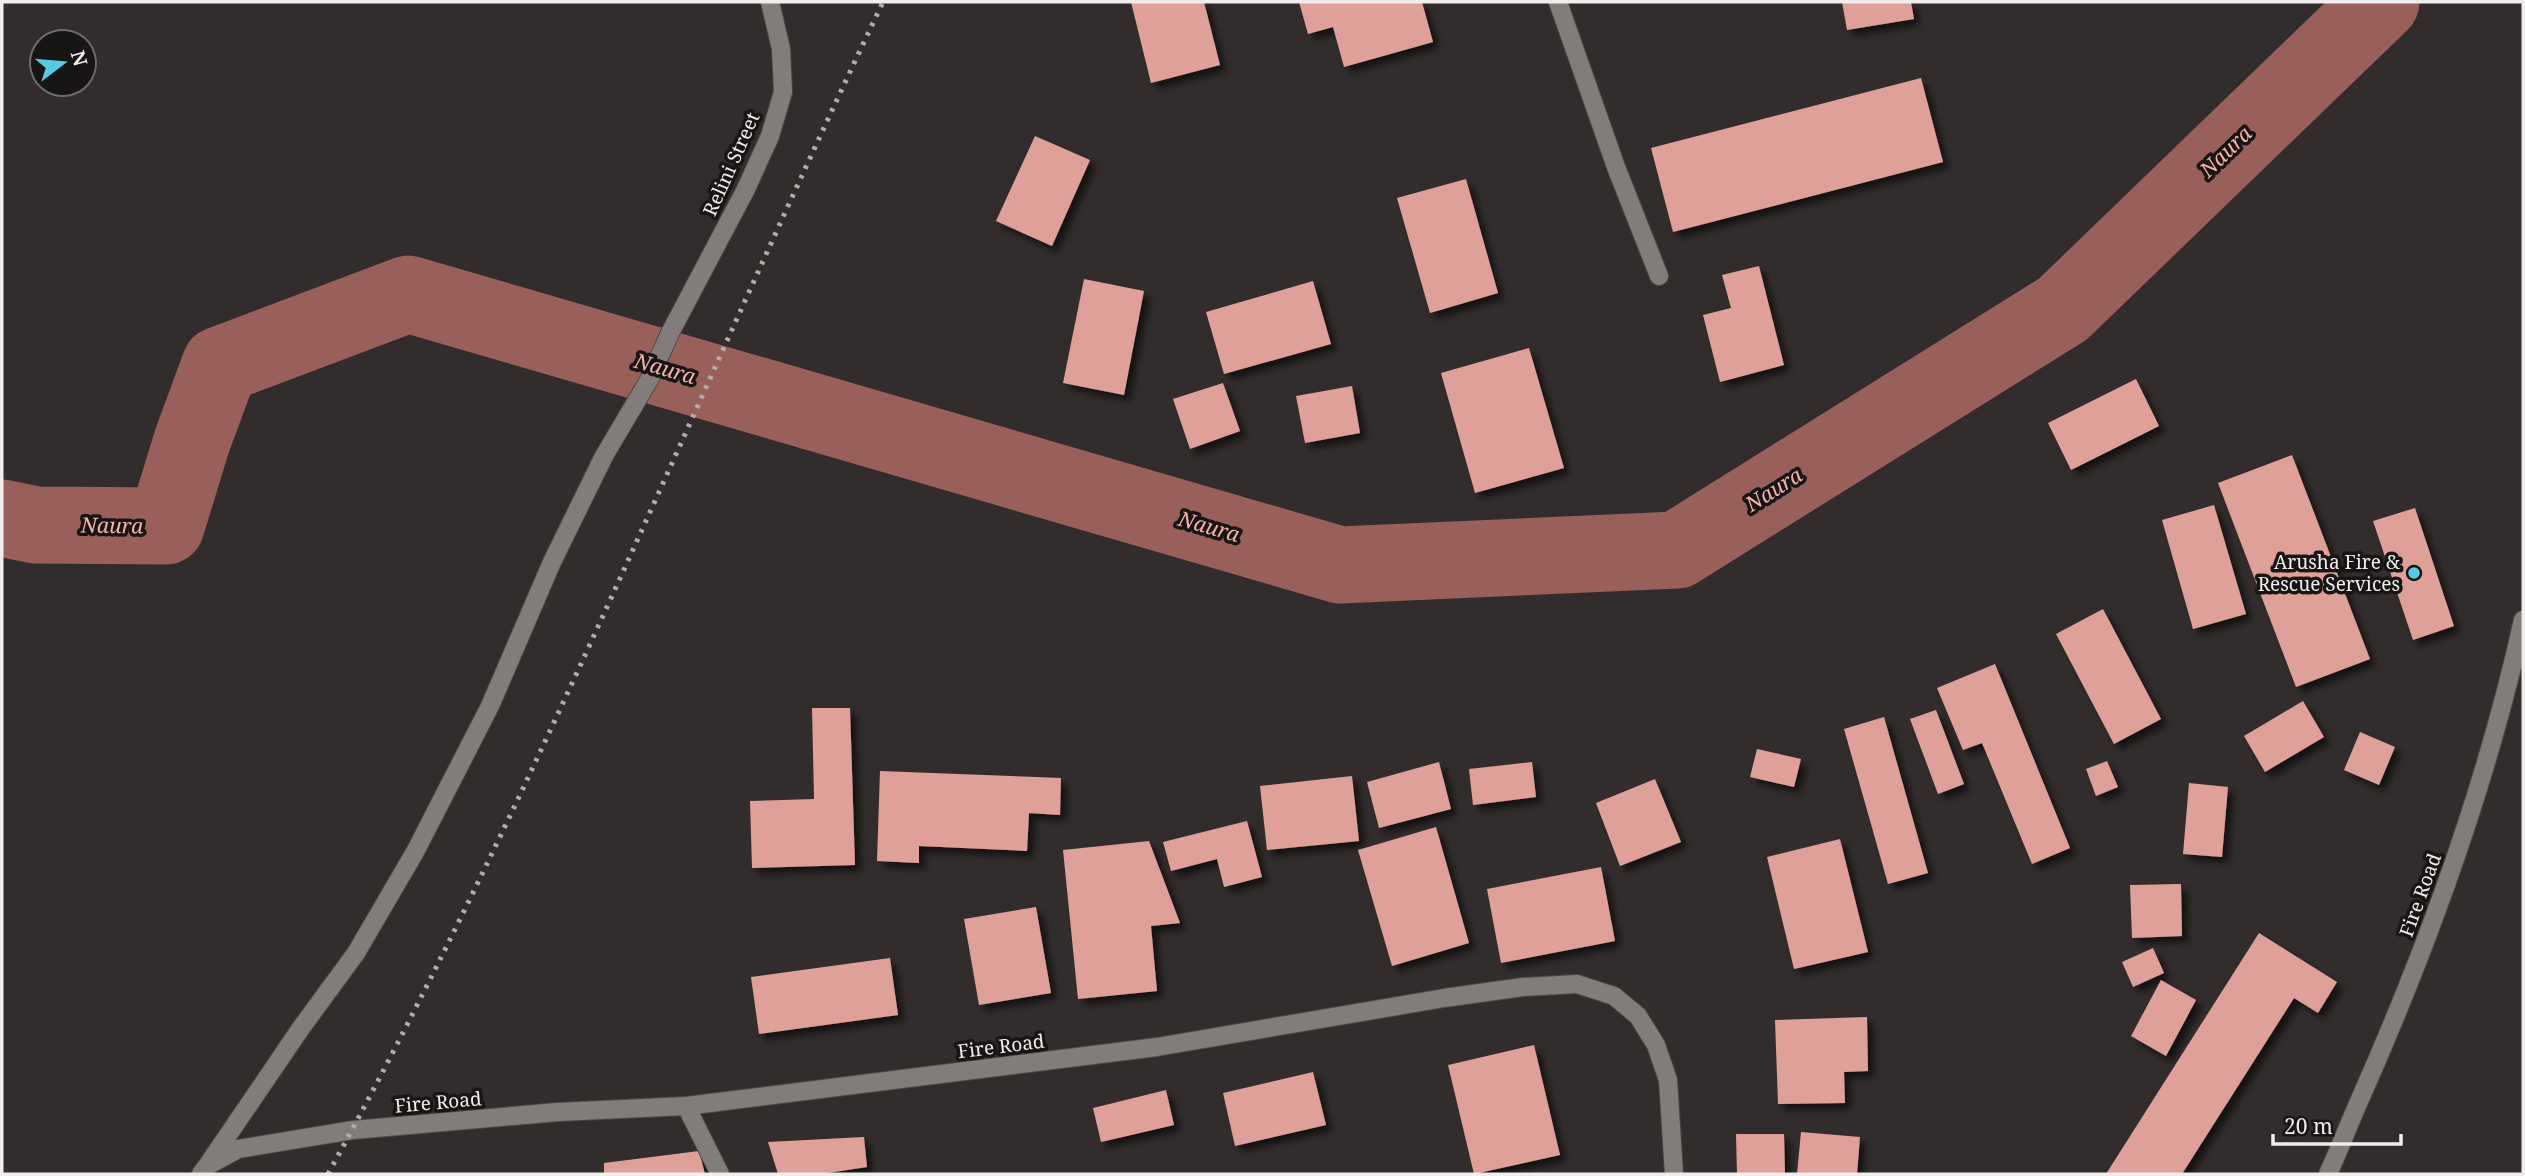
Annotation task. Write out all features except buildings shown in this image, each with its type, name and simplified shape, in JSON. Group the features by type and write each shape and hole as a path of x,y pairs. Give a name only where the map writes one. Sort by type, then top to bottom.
{"street":[{"name":"Relini Street","path":"204,1170 356,953 415,852 490,706 552,562 604,456 649,380 670,332 746,189 769,136 783,92 781,49 770,2"},
{"path":"1558,2 1616,167 1659,276"},
{"name":"Fire Road","path":"2328,1174 2382,1051 2449,882 2493,744 2523,620"},
{"name":"Fire Road","path":"204,1170 238,1149 352,1130 558,1112 686,1106 1144,1049 1444,998 1523,987 1577,984 1614,996 1638,1016 1656,1045 1668,1080 1674,1174"},
{"path":"686,1106 720,1174"}],"waterway":[{"name":"Naura","path":"2,518 36,525 166,526 192,441 220,365 408,294 1340,565 1677,550 2063,309 2381,2"}],"railway":[{"path":"328,1174 404,1031 546,739 883,2"}],"place":[{"name":"Arusha Fire & Rescue Services","path":"2414,573"}]}
